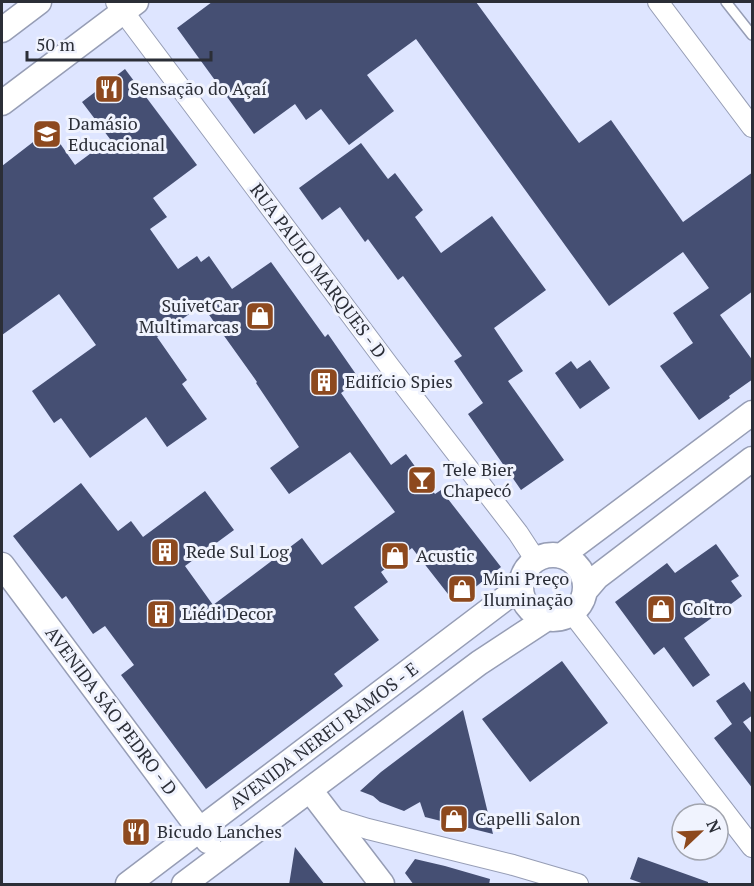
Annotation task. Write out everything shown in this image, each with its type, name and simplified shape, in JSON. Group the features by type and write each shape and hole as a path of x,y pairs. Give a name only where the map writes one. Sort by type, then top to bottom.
{"street":[{"path":"2,30 39,2"},
{"path":"658,2 753,127"},
{"path":"2,103 125,5"},
{"name":"RUA PAULO MARQUES - D","path":"125,5 390,367 518,533 535,560"},
{"path":"561,556 753,413"},
{"path":"585,591 597,577 753,459"},
{"path":"544,555 561,556 574,562 581,570 585,581 585,591 582,602 572,613 556,619 546,618 536,614 522,598 520,587 522,576 527,567 544,555"},
{"name":"AVENIDA SÃO PEDRO - D","path":"2,565 221,857"},
{"name":"AVENIDA NEREU RAMOS - E","path":"128,885 520,587"},
{"path":"572,613 753,847"},
{"name":"AVENIDA NEREU RAMOS - E","path":"184,885 479,663 546,618"},
{"path":"310,790 382,885"},
{"path":"332,818 513,864 578,885"}],"lane":[{"path":"726,2 753,35"}],"building":[{"path":"212,2 476,2 579,143 611,120 683,222 753,172 753,291 720,315 753,361 753,379 699,420 660,366 693,343 673,313 709,288 683,252 609,306 416,39 367,75 394,111 349,145 321,109 306,120 295,104 254,134 177,28"},
{"path":"125,69 197,165 153,198 167,217 150,229 178,269 197,256 201,262 209,256 232,289 271,262 325,337 328,334 360,380 341,393 391,465 406,454 435,494 441,490 501,567 455,603 412,548 381,572 388,582 354,607 379,640 334,674 343,686 206,789 121,675 134,665 105,626 93,634 66,596 62,599 13,536 81,483 118,531 131,521 143,537 205,491 234,530 185,566 213,605 302,538 322,565 395,512 350,452 289,494 270,468 299,447 257,382 202,305 157,337 187,380 182,384 207,419 167,447 146,417 90,458 61,418 54,423 32,391 96,345 59,294 2,335 2,166 50,129 75,165 110,139 82,102"},
{"path":"361,143 388,179 395,173 423,210 415,217 441,253 492,216 546,290 494,328 523,371 508,381 564,460 521,490 468,414 483,403 454,361 462,356 403,276 398,280 368,239 365,242 340,207 322,220 299,188"},
{"path":"590,360 610,388 580,409 555,373 571,361 577,369"},
{"path":"716,544 739,576 731,581 742,596 684,638 710,675 693,687 664,647 654,655 615,602 667,563 675,573"},
{"path":"562,661 608,723 530,782 482,719"},
{"path":"744,682 753,695 753,715 743,722 753,735 753,789 714,738 732,724 716,701"},
{"path":"463,710 493,834 425,817 420,802 404,811 360,791 381,772"},
{"path":"295,847 325,885 289,885"},
{"path":"638,857 708,882 708,885 647,885 630,879"},
{"path":"415,859 490,879 489,885 414,885 405,873"}],"place":[{"name":"Sensação do Açaí","path":"109,89"},
{"name":"Damásio Educacional","path":"47,134"},
{"name":"SuivetCar Multimarcas","path":"260,316"},
{"name":"Edifício Spies","path":"324,382"},
{"name":"Tele Bier Chapecó","path":"422,480"},
{"name":"Rede Sul Log","path":"165,552"},
{"name":"Acustic","path":"395,556"},
{"name":"Mini Preço Iluminação","path":"462,589"},
{"name":"Coltro","path":"661,609"},
{"name":"Liédi Decor","path":"161,614"},
{"name":"Capelli Salon","path":"454,819"},
{"name":"Bicudo Lanches","path":"136,832"}]}
